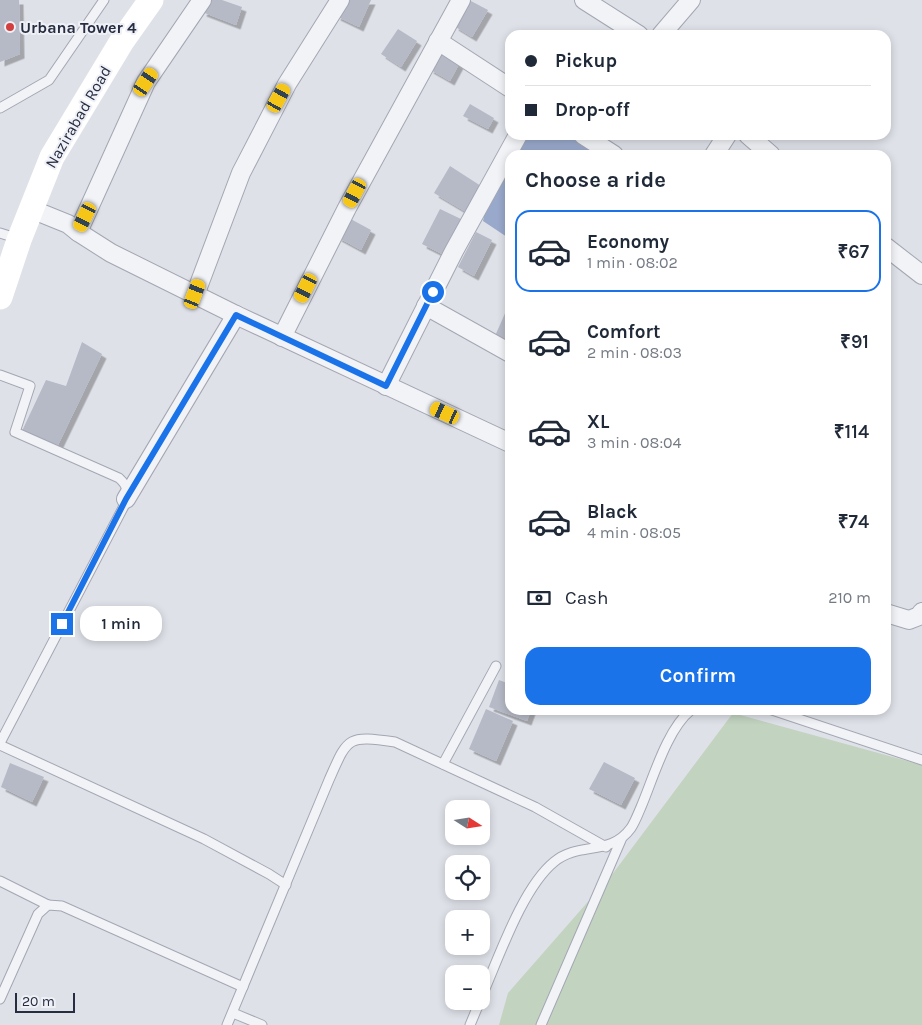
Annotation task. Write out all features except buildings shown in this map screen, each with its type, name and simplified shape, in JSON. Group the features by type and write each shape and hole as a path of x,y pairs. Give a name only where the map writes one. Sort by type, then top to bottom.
{"main road":[{"name":"Nazirabad Road","path":"0,297 9,236 37,211 52,157 122,41 151,0"}],"street":[{"path":"73,228 146,82 202,0"},
{"path":"195,294 248,158 287,84 340,0"},
{"path":"282,337 352,199 461,0"},
{"path":"584,0 631,30"},
{"path":"666,30 691,0"},
{"path":"438,41 505,85"},
{"path":"590,140 606,150"},
{"path":"754,140 766,150"},
{"path":"386,386 426,306 505,159"},
{"path":"37,211 73,228 111,253 236,315 505,441"},
{"path":"891,251 922,275"},
{"path":"426,306 505,350"},
{"path":"126,499 236,315"},
{"path":"891,615 909,620 919,616 922,612"}],"lane":[{"path":"0,108 49,80 104,0"},
{"path":"0,375 30,386 16,432 119,478 126,484 129,491 0,744 204,840 270,874 286,885"},
{"path":"443,764 496,666"},
{"path":"541,1025 620,840 632,826 667,744 685,715"},
{"path":"787,715 922,760"},
{"path":"227,1025 344,747 352,740 370,738 395,742 534,807 606,847"},
{"path":"490,979 514,924 535,884 554,862 568,854 606,847 620,840"},
{"path":"0,881 48,905 62,906 243,987"},
{"path":"0,999 38,914 48,905"},
{"path":"470,1025 477,1010"},
{"path":"233,1013 262,1025"}],"green space":[{"path":"732,715 740,715 922,765 922,1025 499,1025 508,993 614,872"}],"water":[{"path":"524,140 578,140 592,150 520,150"},
{"path":"505,177 505,236 483,221 485,212"}],"place":[{"name":"Urbana Tower 4","path":"10,27"}],"route":[{"path":"62,624 126,499 236,315 386,386 433,292"}]}
